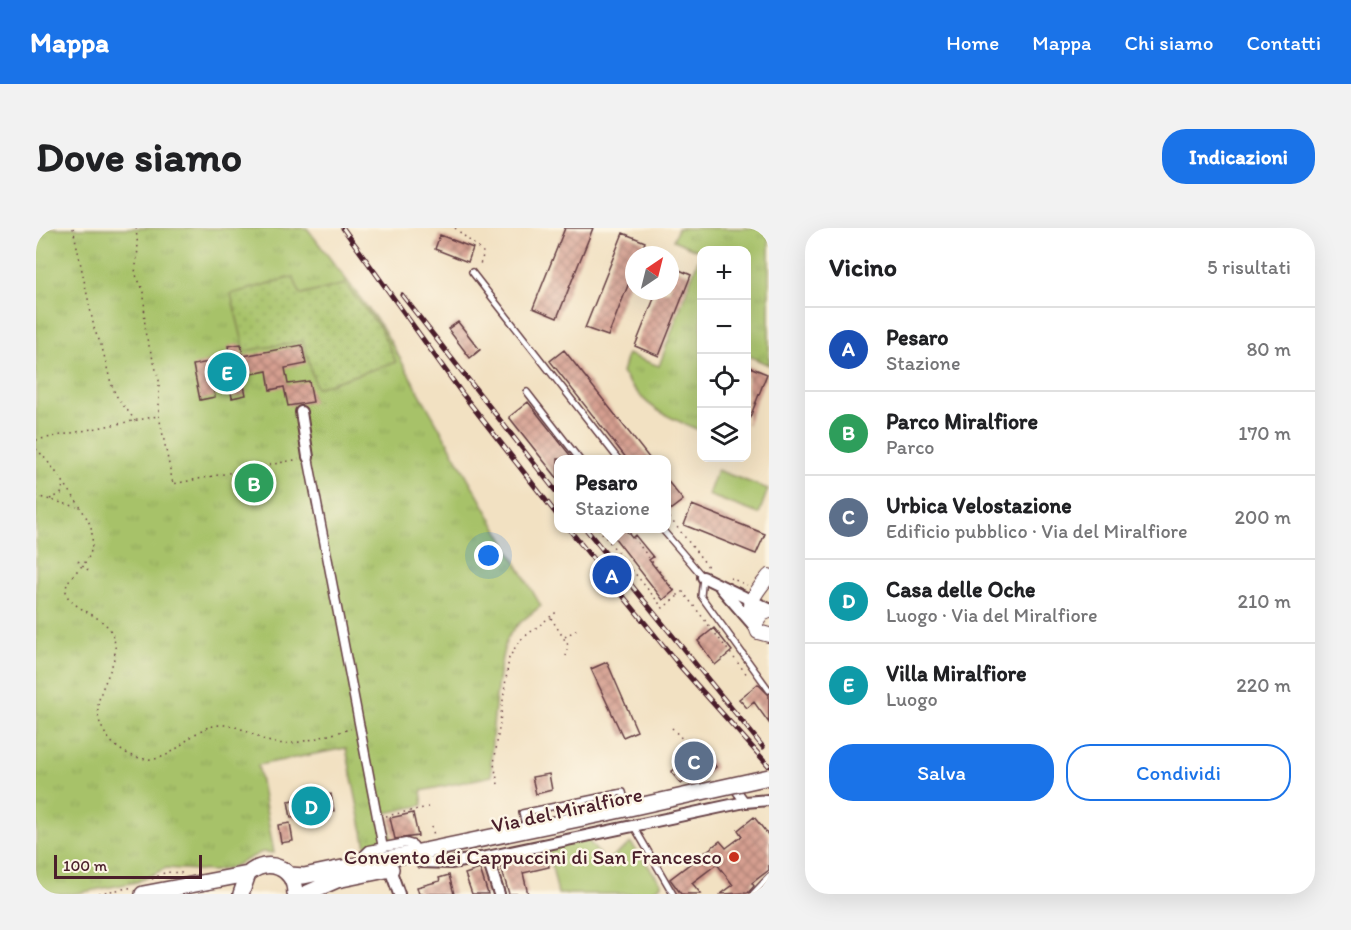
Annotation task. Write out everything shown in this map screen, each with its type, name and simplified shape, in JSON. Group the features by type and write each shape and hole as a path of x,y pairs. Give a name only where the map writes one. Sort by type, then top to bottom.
{"main road":[{"name":"Via del Miralfiore","path":"608,818 769,777"},
{"name":"Via del Miralfiore","path":"290,875 304,876 361,864 420,858 769,787"},
{"name":"Via del Miralfiore","path":"305,894 338,880 390,869 420,858"},
{"path":"241,894 248,874 254,868 269,864 290,875 295,894"},
{"path":"143,894 248,874"}],"street":[{"path":"301,412 358,727 383,848"},
{"path":"706,573 760,630"},
{"path":"769,576 752,593 749,610 769,647"},
{"path":"716,584 752,593 769,610 762,614 760,630"},
{"path":"638,824 651,812 646,799 729,780 745,802"},
{"name":"Via del Miralfiore","path":"420,858 444,841 524,819 646,799"},
{"path":"361,864 363,856 369,850 406,843 413,845 420,858 451,862 487,857 745,802 769,800"},
{"path":"626,803 638,824"},
{"path":"487,857 499,894"},
{"path":"390,869 399,894"}],"lane":[{"path":"472,272 616,455"},
{"path":"527,392 577,455"},
{"path":"666,533 706,573 701,596 769,690"},
{"path":"638,824 673,894"},
{"path":"753,894 769,877"}],"path":[{"path":"73,228 95,332 100,340 107,373 116,395 135,421"},
{"path":"136,228 138,249 135,273 144,292 145,332 159,380 159,416 173,484 308,457"},
{"path":"454,228 476,244 484,253 484,257"},
{"path":"36,440 159,416"},
{"path":"36,449 63,482 90,527 92,543 89,556 66,586 65,594 70,601 102,620 113,635 116,650 99,696 97,708 104,732 123,751 149,759 164,757 203,730 217,725 231,725 274,742 286,743 358,727"},
{"path":"50,500 61,494 63,482"},
{"path":"36,496 78,507"},
{"path":"671,520 706,573"},
{"path":"602,533 663,608 683,592 752,681"},
{"path":"630,533 678,596"},
{"path":"606,538 611,534"},
{"path":"78,561 88,570"},
{"path":"730,578 752,593"},
{"path":"498,784 494,764 509,658 519,641 559,610"},
{"path":"550,617 568,645 566,656"},
{"path":"564,638 577,629"},
{"path":"672,728 689,746"},
{"path":"377,818 428,807"},
{"path":"432,825 434,837"}],"green space":[{"path":"36,228 307,228 382,327 541,606 516,626 506,644 495,703 492,776 421,791 423,805 386,813 392,842 366,847 346,748 258,765 274,853 262,852 230,868 213,871 166,868 137,882 73,894 36,894"},
{"path":"678,228 769,228 769,365 751,357 751,246 697,246 697,250 673,240"},
{"path":"697,263 697,429 656,410 622,373 627,354 659,366"},
{"path":"293,277 301,295 345,284 380,328 396,362 316,388 303,341 245,351 231,294"},
{"path":"717,470 768,489 759,514 708,495"},
{"path":"588,840 605,862 631,843 662,884 649,894 558,894 548,848"}],"building":[{"path":"565,228 593,228 557,318 533,308"},
{"path":"623,233 645,242 643,246 625,246 625,293 608,336 585,328"},
{"path":"440,235 473,248 468,262 435,249"},
{"path":"679,270 691,275 659,356 635,346 653,300 679,300"},
{"path":"458,322 480,350 470,358 448,329"},
{"path":"241,344 243,356 302,345 306,364 285,368 288,384 309,381 313,402 288,406 284,387 270,390 267,371 242,376 246,395 232,398 229,378 212,381 215,397 200,400 193,365 230,358 228,346"},
{"path":"564,350 647,455 624,455 550,361"},
{"path":"751,368 767,374 751,415"},
{"path":"528,402 570,455 554,455 554,474 509,417"},
{"path":"671,485 683,500 671,509"},
{"path":"692,505 765,534 756,554 684,525"},
{"path":"611,533 628,533 632,538 635,535 653,557 649,560 674,591 663,600"},
{"path":"714,628 732,651 715,665 698,641"},
{"path":"607,662 637,731 623,737 591,669"},
{"path":"758,684 769,695 769,723 754,702 747,708 739,699"},
{"path":"695,741 716,767 697,783 691,776 681,784 671,772 682,764 676,757"},
{"path":"549,774 552,790 536,794 532,777"},
{"path":"331,794 334,811 291,818 288,801"},
{"path":"413,813 418,836 395,839 390,818"},
{"name":"Convento dei Cappuccini di San Francesco","path":"754,817 769,836 769,870 752,883 754,886 748,893 721,894 733,885 717,864 692,883 701,894 681,894 670,879 720,841 726,848 742,836 738,830"},
{"path":"290,823 293,841 281,843 278,825"},
{"path":"546,854 549,867 523,873 528,894 509,894 501,867"},
{"path":"480,869 488,894 472,894 465,874"},
{"path":"449,875 454,894 419,894 417,887 440,881 439,878"}],"railway":[{"path":"343,228 461,392 554,511"},
{"path":"402,295 554,489"},
{"path":"572,533 679,665 769,766"},
{"path":"589,533 763,747"}],"place":[{"name":"Villa Miralfiore","path":"227,372"},
{"name":"Parco Miralfiore","path":"254,483"},
{"name":"Pesaro","path":"612,575"},
{"name":"Urbica Velostazione","path":"694,761"},
{"name":"Casa delle Oche","path":"311,806"},
{"name":"Convento dei Cappuccini di San Francesco","path":"734,857"}]}
